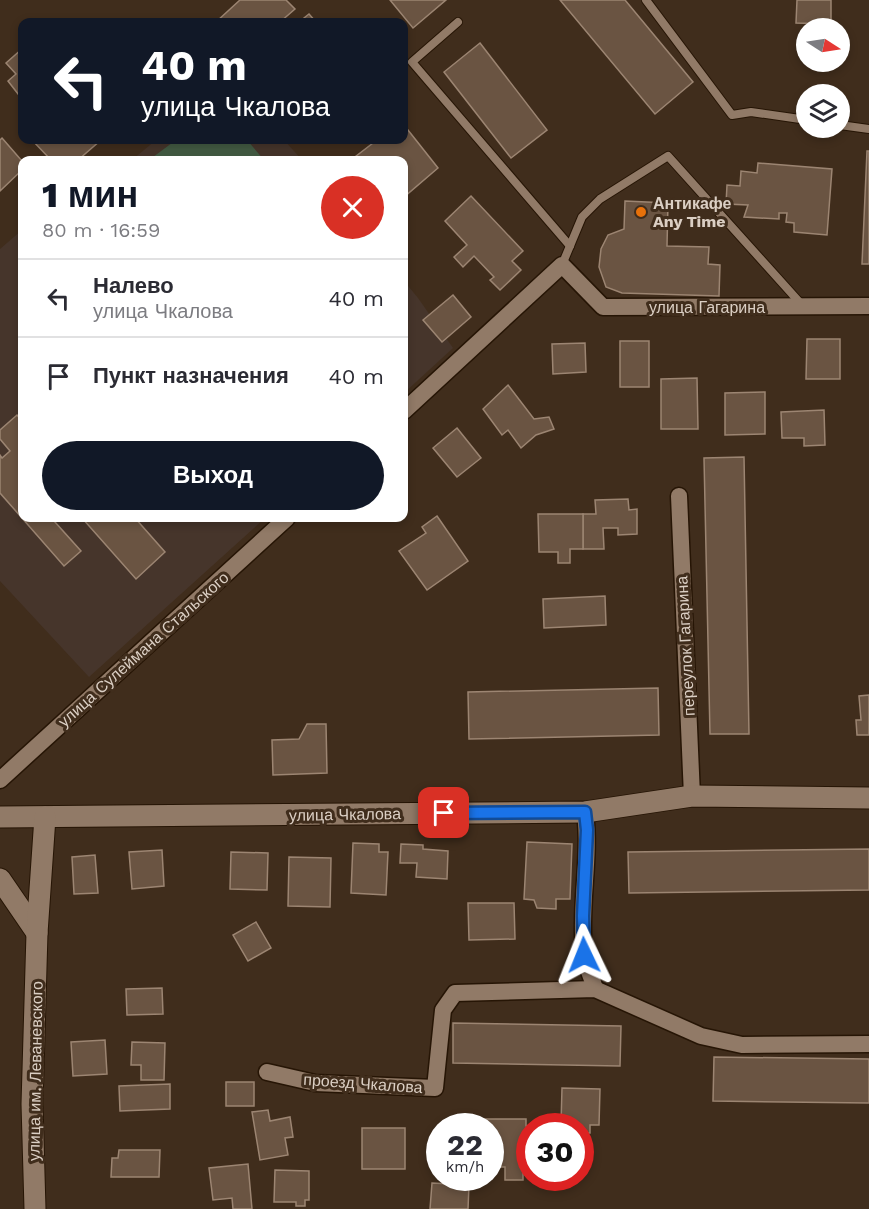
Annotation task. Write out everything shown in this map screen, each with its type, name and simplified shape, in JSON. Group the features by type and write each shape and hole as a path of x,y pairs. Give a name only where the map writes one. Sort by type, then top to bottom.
{"street":[{"name":"улица Гагарина","path":"562,265 603,308 869,306"},
{"path":"408,407 562,265"},
{"name":"переулок Гагарина","path":"678,496 692,796"},
{"name":"улица Сулеймана Стальского","path":"0,780 283,522"},
{"name":"улица Чкалова","path":"0,817 585,812 692,796 869,798"},
{"path":"585,812 587,830 583,916 584,955 595,989"},
{"name":"улица им. Леваневского","path":"35,1209 32,1104 37,933 45,817"},
{"path":"0,879 37,933"},
{"name":"проезд Чкалова","path":"267,1072 315,1083 435,1088 442,1010 455,993 595,989 701,1036 742,1045 869,1044"}],"lane":[{"path":"646,0 732,115 751,112 796,118"},
{"path":"458,22 412,62 570,246"},
{"path":"850,126 869,129"},
{"path":"562,265 582,217 600,199 668,156 802,306"}],"shaded area":[{"path":"151,144 288,144 298,156 137,156"},
{"path":"18,233 18,522 261,522 89,677 0,581 0,249"},
{"path":"408,286 418,298 453,348 408,389"}],"green space":[{"path":"171,144 250,144 261,156 154,156"}],"building":[{"path":"240,0 286,0 295,9 285,18 220,18"},
{"path":"390,0 446,0 413,28 408,18 405,18"},
{"path":"560,0 625,0 693,82 655,114"},
{"path":"797,0 831,0 831,18 796,18"},
{"path":"480,43 547,130 511,158 444,72"},
{"path":"18,52 18,94 8,81 16,74 6,63"},
{"path":"408,130 438,168 408,194 408,156 356,156 372,144 408,144"},
{"path":"2,138 18,156 18,174 0,191 0,140"},
{"path":"36,144 96,144 83,156 47,156"},
{"path":"867,151 869,151 869,264 862,264"},
{"path":"758,163 832,169 827,235 794,232 794,223 786,222 787,213 779,213 779,219 744,217 748,205 726,204 727,185 740,186 741,171 757,173"},
{"path":"471,196 523,251 512,261 521,270 500,290 490,280 494,277 474,256 463,267 454,257 467,245 445,221"},
{"path":"625,201 668,203 667,246 709,247 708,264 720,265 719,296 622,293 606,287 599,267 601,249 608,235 624,229"},
{"path":"453,295 471,317 442,342 423,320"},
{"path":"807,339 840,339 840,379 806,379"},
{"path":"620,341 649,341 649,387 620,387"},
{"path":"585,343 586,372 553,374 552,344"},
{"path":"697,378 698,429 661,429 661,379"},
{"path":"508,385 534,419 549,417 554,429 536,435 521,448 508,430 502,435 483,409"},
{"path":"765,392 765,434 725,435 725,393"},
{"path":"824,410 825,445 804,446 804,438 782,438 781,412"},
{"path":"18,416 18,514 0,493 0,455 2,458 10,451 0,439 0,430"},
{"path":"457,428 481,458 457,477 433,448"},
{"path":"744,457 749,734 710,734 704,458"},
{"path":"628,499 629,510 637,509 637,534 618,535 618,528 603,528 604,549 583,549 583,514 596,514 595,500"},
{"path":"538,514 583,514 583,549 570,549 570,563 558,563 558,552 539,552"},
{"path":"437,516 468,561 427,590 399,551 426,533 422,527"},
{"path":"25,522 55,522 81,551 64,566"},
{"path":"86,522 139,522 165,552 136,579"},
{"path":"605,596 606,625 544,628 543,599"},
{"path":"658,688 659,735 469,739 468,692"},
{"path":"869,695 869,735 857,735 856,720 861,720 859,696"},
{"path":"307,724 326,724 327,773 273,775 272,740 299,739"},
{"path":"527,842 572,844 570,899 556,899 556,909 537,908 534,900 524,899"},
{"path":"353,843 379,844 379,852 388,852 386,895 351,893"},
{"path":"401,844 423,845 423,849 448,851 447,879 416,877 417,863 400,863"},
{"path":"869,849 869,890 629,893 628,852"},
{"path":"162,850 164,886 132,889 129,852"},
{"path":"231,852 268,853 267,890 230,889"},
{"path":"95,855 98,893 74,894 72,857"},
{"path":"289,857 331,858 330,907 288,906"},
{"path":"468,903 514,903 515,939 469,940"},
{"path":"256,922 271,948 248,961 233,935"},
{"path":"162,988 163,1014 127,1015 126,989"},
{"path":"453,1023 621,1026 620,1066 453,1063"},
{"path":"105,1040 107,1074 73,1076 71,1042"},
{"path":"132,1042 165,1043 164,1080 141,1080 141,1065 131,1065"},
{"path":"714,1057 869,1059 869,1103 713,1101"},
{"path":"226,1082 254,1082 254,1106 226,1106"},
{"path":"170,1084 170,1109 120,1111 119,1086"},
{"path":"562,1088 600,1089 599,1125 594,1125 594,1113 561,1113"},
{"path":"268,1110 270,1121 290,1117 293,1137 285,1138 288,1155 260,1160 252,1112"},
{"path":"504,1119 516,1119 516,1180 505,1180"},
{"path":"362,1128 405,1128 405,1169 362,1169"},
{"path":"119,1150 160,1150 159,1177 111,1177 112,1158 118,1158"},
{"path":"248,1164 252,1209 233,1209 232,1198 213,1200 209,1168"},
{"path":"275,1170 309,1171 309,1200 305,1200 305,1206 296,1206 296,1202 274,1202"},
{"path":"431,1191 469,1191 468,1209 430,1209"}],"place":[{"name":"Антикафе Any Time","path":"641,212"}],"route":[{"path":"444,813 585,812 587,830 583,916 584,955"}]}
